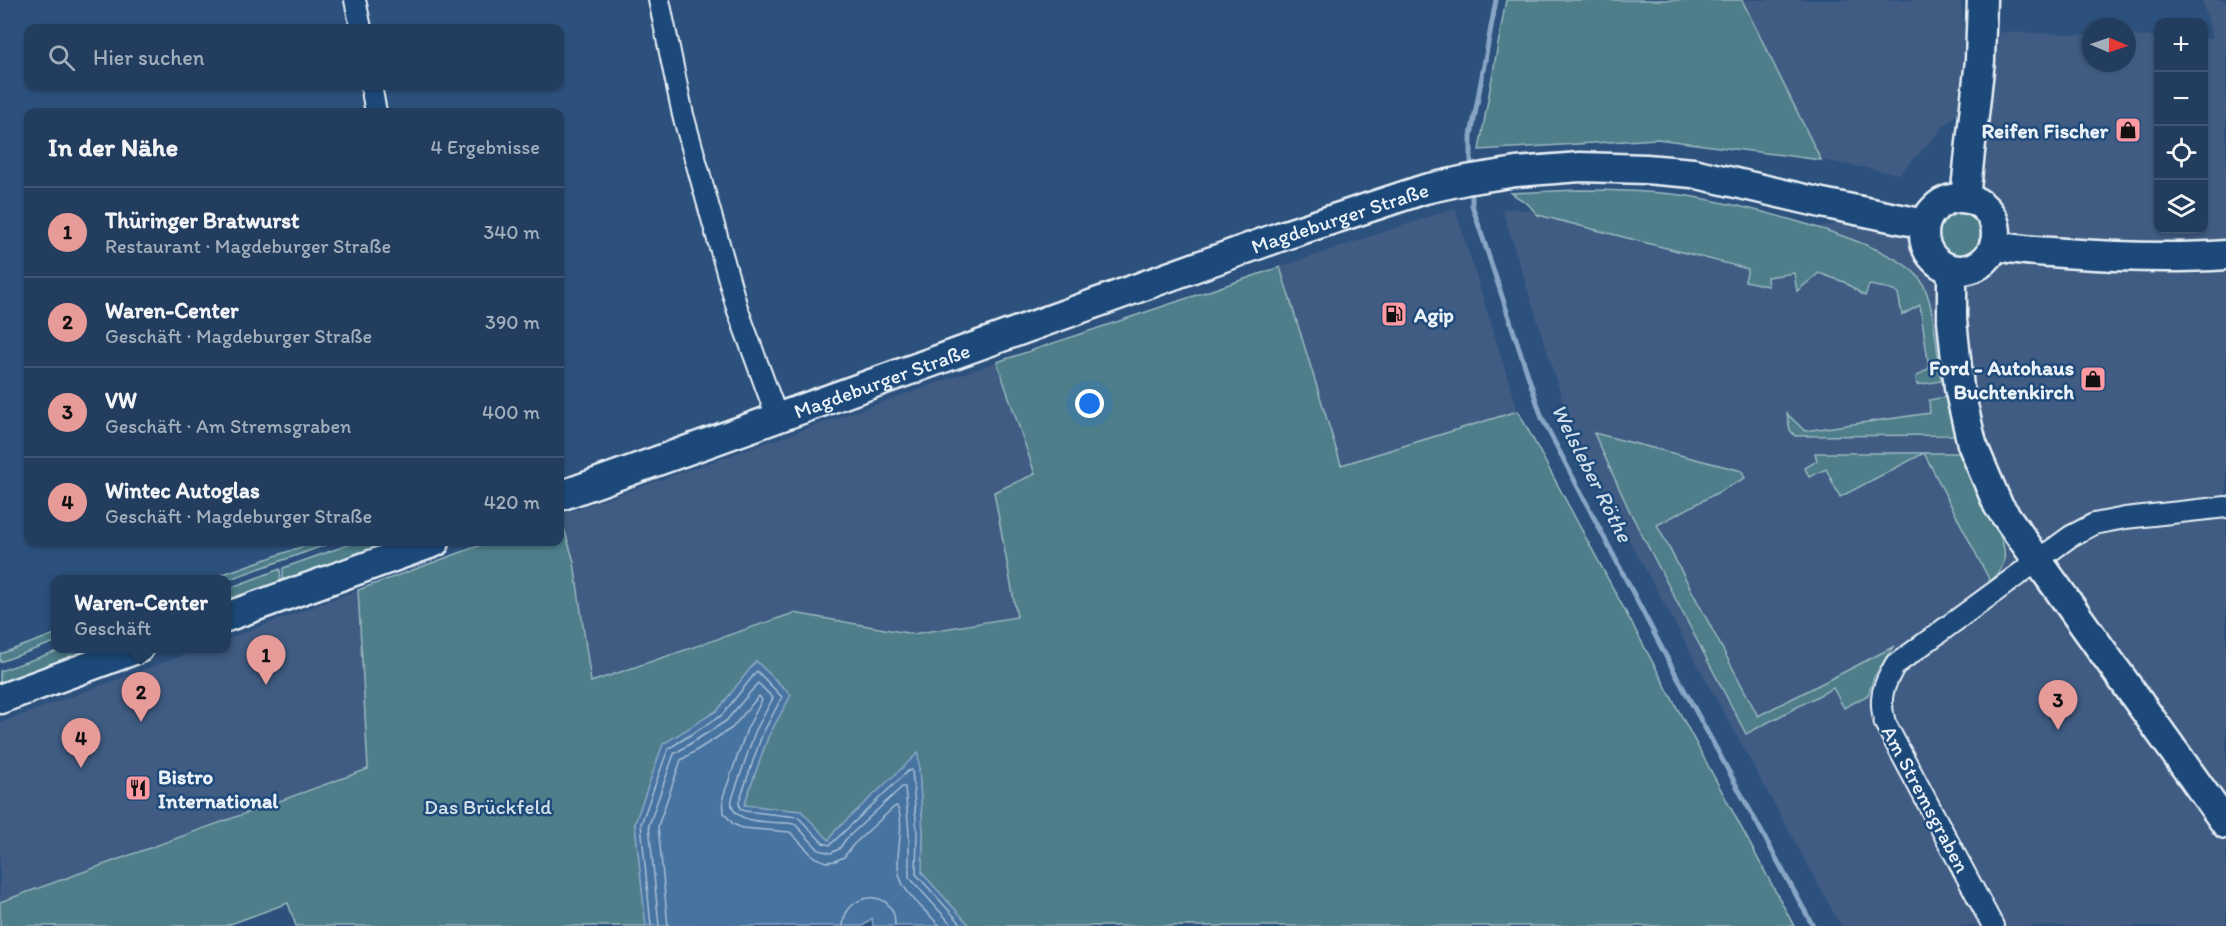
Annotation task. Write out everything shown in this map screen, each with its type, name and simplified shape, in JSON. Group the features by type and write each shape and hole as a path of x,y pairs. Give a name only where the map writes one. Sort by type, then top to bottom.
{"main road":[{"path":"1965,198 1980,60 1982,0"},
{"name":"Magdeburger Straße","path":"564,495 1282,236 1425,189 1479,178 1580,167 1693,173 1925,224"},
{"path":"1965,198 1978,203 1988,211 1995,228 1995,244 1989,256 1982,263 1972,268 1952,270 1942,266 1928,252 1923,233 1930,214 1937,206 1946,201 1965,198"},
{"path":"1995,244 2040,251 2121,257 2176,258 2226,255"},
{"path":"1952,270 1954,351 1959,388 1972,444 1998,505 2226,824"},
{"path":"231,615 424,546"},
{"path":"0,699 125,653"}],"street":[{"path":"355,0 360,24"},
{"name":"Magdeburger Straße","path":"659,0 683,115 737,308 777,417"},
{"path":"372,90 375,108"},
{"name":"Am Stremsgraben","path":"1993,926 1885,723 1880,706 1884,684 1895,665 2037,560 2071,536 2094,524 2126,518 2226,507"}],"shaded area":[{"path":"1742,0 1961,0 1964,31 1959,111 1899,174 1821,160"},
{"path":"2202,0 2226,0 2226,926 1841,926 1576,443 1502,208 1798,232 1927,204 1982,163 2000,32 2082,35 2082,72 2136,72 2136,36 2154,37 2154,234 2208,234 2208,38 2213,38"},
{"path":"1455,208 1518,411 1341,466 1280,267"},
{"path":"997,362 1035,474 994,492 1017,617 913,634 794,613 590,682 574,562 564,528 564,514"},
{"path":"358,590 368,769 0,902 0,723 189,653 231,653 231,638"}],"green space":[{"path":"1506,0 1742,0 1821,160 1657,139 1479,150"},
{"path":"1577,190 1655,193 1705,199 1772,214 1846,237 1878,250 1904,264 1920,279 1925,288 1937,342 1941,381 1917,385 1916,377 1929,368 1920,305 1902,315 1898,293 1869,285 1865,296 1844,282 1819,273 1797,291 1794,273 1767,277 1768,286 1745,281 1748,269 1538,215 1528,204 1511,193"},
{"path":"1964,211 1976,217 1981,225 1981,243 1976,251 1968,256 1954,257 1946,254 1939,247 1936,229 1939,221 1946,214"},
{"name":"Das Brückfeld","path":"1280,267 1341,465 1518,411 1794,926 970,926 922,873 923,833 918,754 835,831 829,841 801,811 744,805 768,737 791,695 756,661 718,710 663,745 635,823 646,926 296,926 288,903 225,926 0,926 0,902 368,769 358,590 478,546 564,546 564,528 574,562 591,682 794,613 913,634 1017,617 994,492 1035,474 997,362"},
{"path":"1945,397 1955,433 1953,435 1795,436 1790,430 1787,414 1805,431 1930,413 1929,400"},
{"path":"1594,433 1742,471 1745,478 1657,525 1758,716 1893,647 1874,677 1868,695 1844,708 1833,688 1746,734 1630,512"},
{"path":"1815,453 1924,453 1840,497 1826,469 1809,477 1805,468 1817,461"},
{"path":"1924,453 1961,453 1977,493 2001,537 2004,549 2004,560 2000,571 1990,581"},
{"path":"304,546 323,546 231,579 231,575 220,575"},
{"path":"345,546 391,546 283,583 283,568"},
{"path":"280,569 281,584 231,605 231,587"},
{"path":"51,635 51,643 0,662 0,654"},
{"path":"52,653 103,653 0,689 0,671"}],"water":[{"path":"756,661 791,695 768,737 744,805 801,811 829,840 835,831 918,753 923,833 922,873 970,926 873,926 872,918 863,926 646,926 635,823 663,744 718,710"}],"waterway":[{"name":"Welsleber Röthe","path":"1471,170 1471,136 1496,0"},
{"name":"Welsleber Röthe","path":"1472,188 1472,205 1542,418 1668,660 1813,926"}],"place":[{"name":"Reifen Fischer","path":"2128,130"},
{"name":"Agip","path":"1394,314"},
{"name":"Ford - Autohaus Buchtenkirch","path":"2093,379"},
{"name":"Thüringer Bratwurst","path":"266,685"},
{"name":"Waren-Center","path":"141,722"},
{"name":"VW","path":"2058,730"},
{"name":"Wintec Autoglas","path":"81,768"},
{"name":"Bistro International","path":"138,788"}]}
